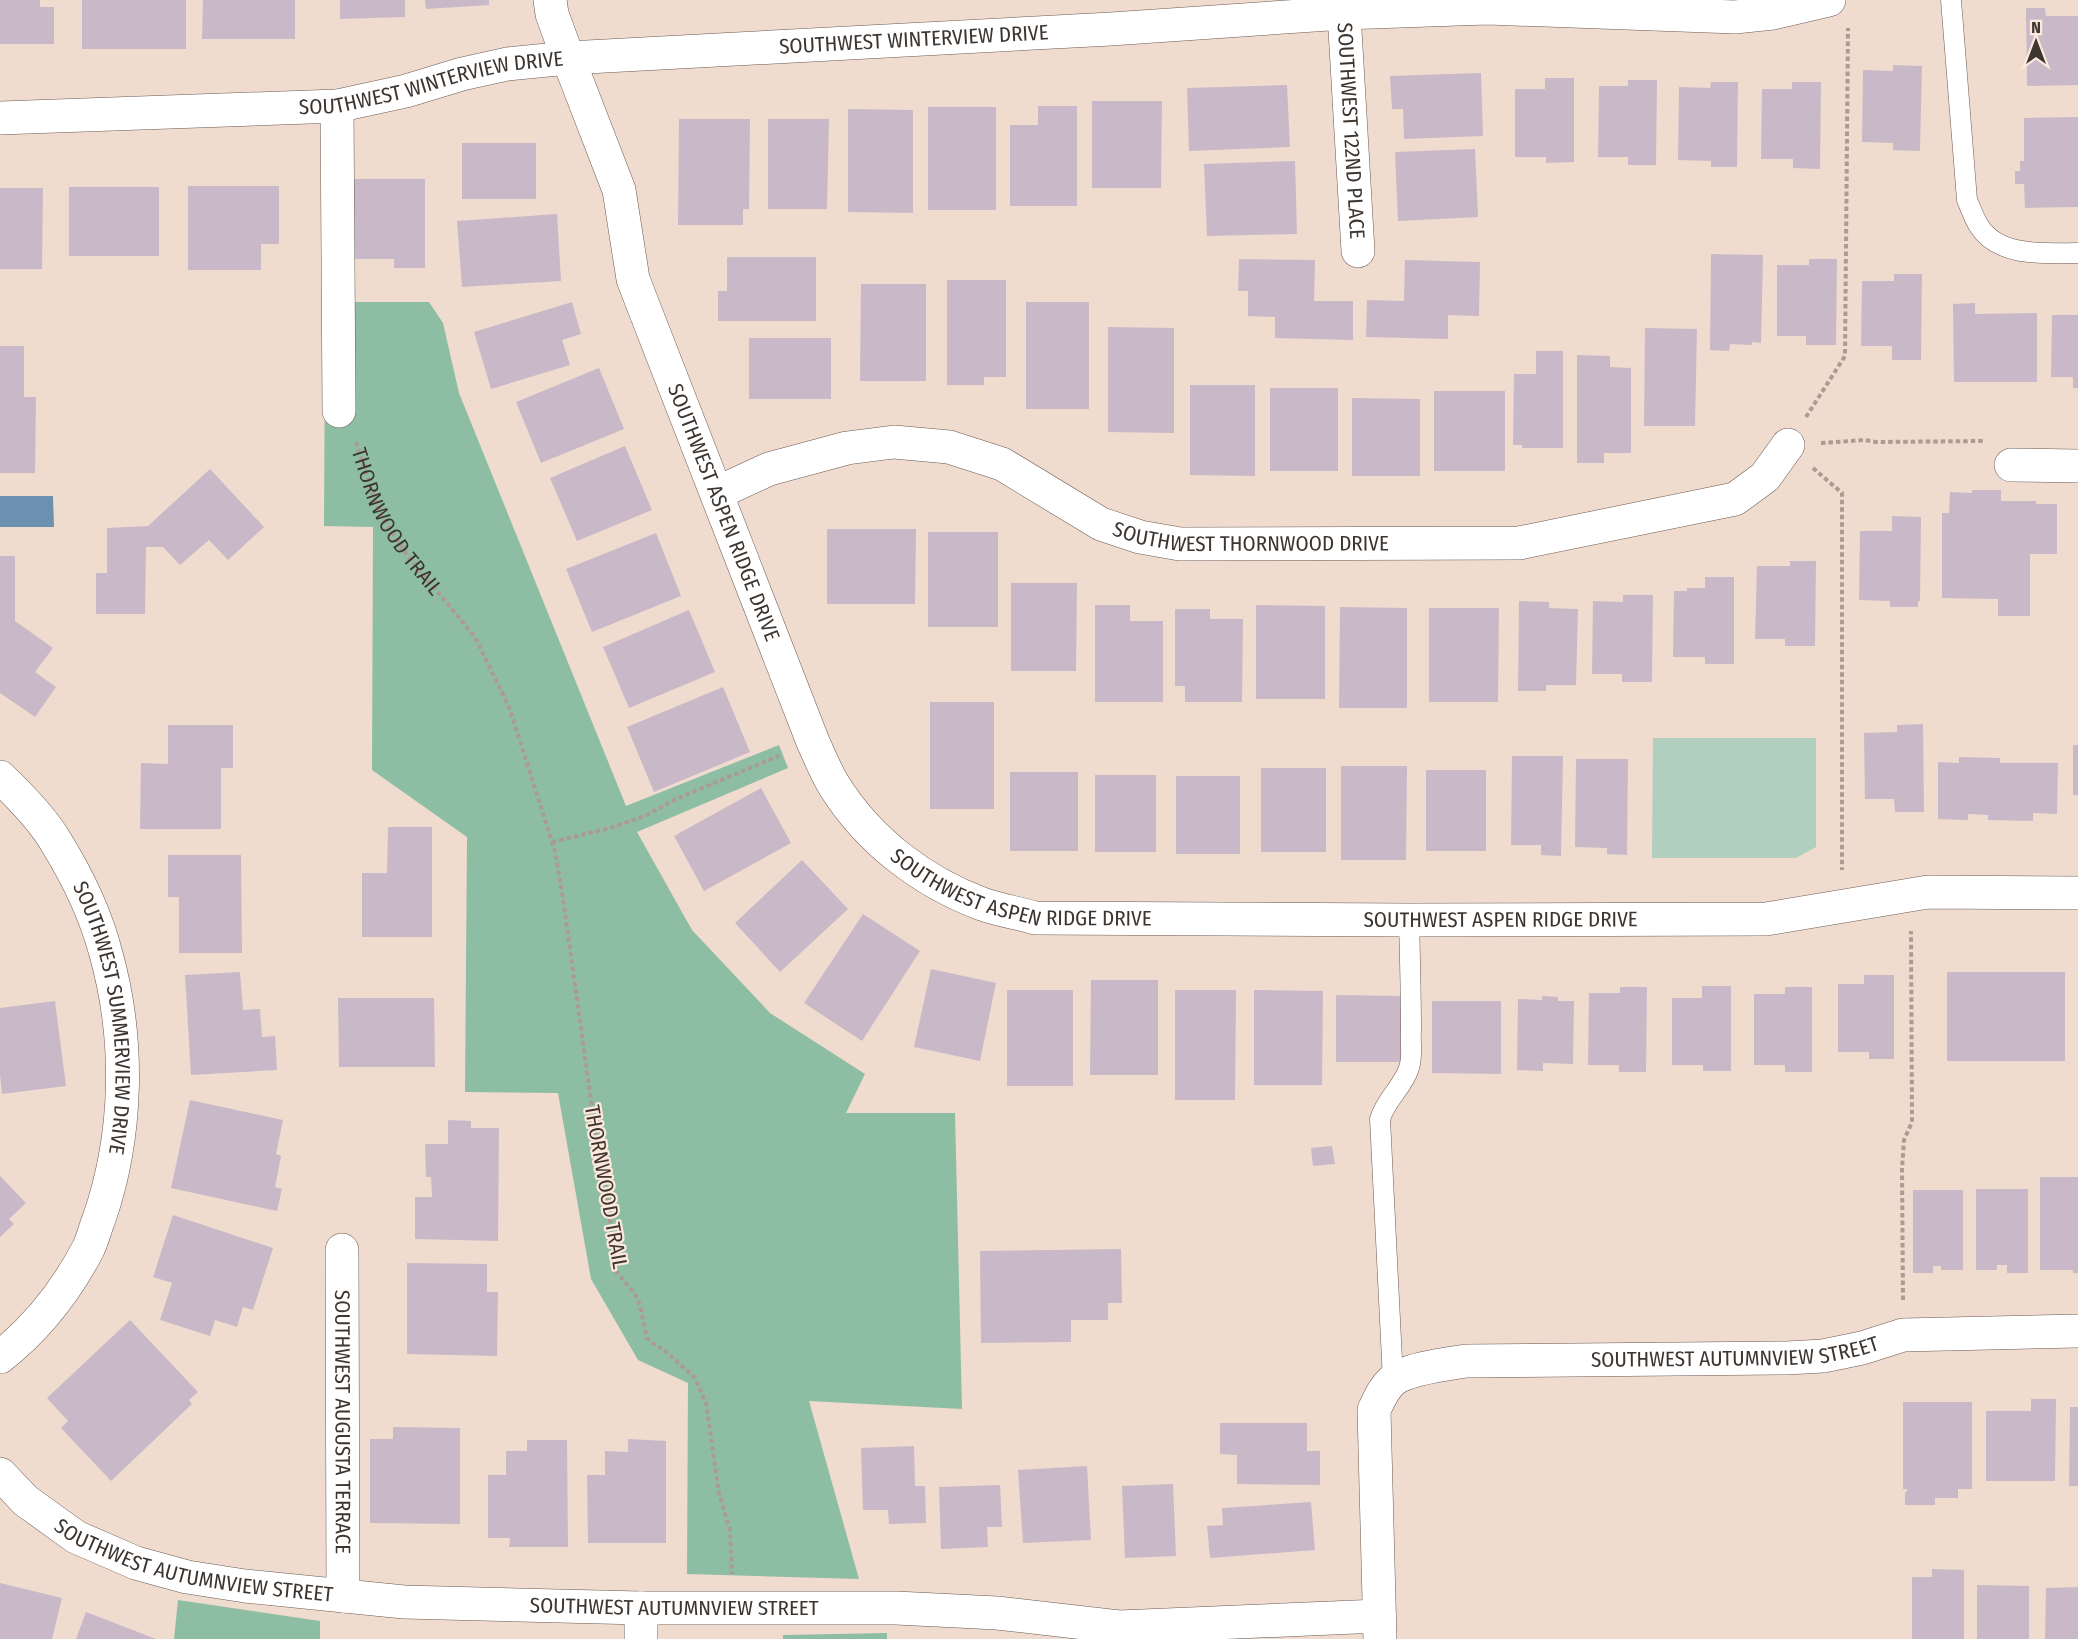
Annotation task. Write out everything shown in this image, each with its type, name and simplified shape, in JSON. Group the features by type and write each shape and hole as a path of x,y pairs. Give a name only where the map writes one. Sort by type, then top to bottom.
{"street":[{"name":"SOUTHWEST ASPEN RIDGE DRIVE","path":"550,0 552,14 619,190 636,288 813,742 835,788 860,819 884,844 914,869 945,888 984,904 1035,918 1409,920 1766,919 1928,892 2078,892"},
{"name":"SOUTHWEST WINTERVIEW DRIVE","path":"0,118 337,106 406,91 462,74 507,64 568,58 1112,29 1344,12 1487,8 1735,17 1773,12 1839,9"},
{"name":"SOUTHWEST 122ND PLACE","path":"1344,12 1358,251"},
{"path":"337,106 339,411"},
{"name":"SOUTHWEST THORNWOOD DRIVE","path":"717,493 769,469 847,448 894,442 949,447 1002,464 1101,524 1140,537 1180,544 1519,543 1735,499 1765,477 1788,445"},
{"path":"2011,465 2078,466"},
{"name":"SOUTHWEST SUMMERVIEW DRIVE","path":"0,777 17,793 55,840 84,894 106,952 117,999 123,1069 120,1119 109,1188 89,1247 57,1300 19,1342 0,1358"},
{"name":"SOUTHWEST AUGUSTA TERRACE","path":"342,1250 343,1596"},
{"name":"SOUTHWEST AUTUMNVIEW STREET","path":"1393,1380 1429,1366 1466,1361 1823,1356 1862,1348 1902,1335 2078,1331"},
{"path":"1380,1628 1374,1410 1382,1393 1393,1380"},
{"name":"SOUTHWEST AUTUMNVIEW STREET","path":"0,1474 26,1501 76,1537 136,1563 187,1577 233,1585 641,1624 730,1609 896,1608 975,1612 1119,1627 1380,1628"}],"lane":[{"path":"1951,0 1967,200 1980,227 1999,244 2030,253 2078,253"},
{"path":"1393,1380 1380,1119 1410,1066 1409,920"}],"path":[{"path":"1788,445 1845,357 1839,9"},
{"name":"THORNWOOD TRAIL","path":"339,411 346,415 351,424 361,462 375,501 387,525 407,555 475,637 509,707 552,842 564,898 596,1136 604,1162 615,1270 634,1294 640,1306 647,1338 695,1378 706,1403 719,1493 730,1531 733,1558 730,1609"},
{"path":"1788,445 1864,440 1876,442 1975,441"},
{"path":"1788,445 1842,493 1841,907"},
{"path":"552,842 610,828 645,816 676,800 784,754"},
{"path":"1902,1335 1902,1169 1904,1140 1912,1122 1911,894"}],"green space":[{"path":"326,148 346,302 429,302 443,323 459,393 626,806 779,745 788,768 637,832 692,930 770,1013 865,1074 846,1113 955,1113 962,1409 809,1401 859,1579 687,1574 688,1383 638,1360 591,1279 558,1093 465,1092 467,837 372,770 373,527 324,526"},
{"path":"1653,738 1816,738 1816,847 1796,858 1652,858"},
{"path":"178,1600 320,1621 320,1639 174,1639"},
{"path":"887,1633 887,1639 783,1639 783,1635"}],"water":[{"path":"0,496 53,496 54,527 0,527"}],"building":[{"path":"0,0 40,0 40,7 54,7 54,44 0,44"},
{"path":"82,0 186,0 186,49 82,49"},
{"path":"203,0 295,0 295,39 202,39"},
{"path":"340,0 405,0 405,17 340,19"},
{"path":"425,0 489,0 489,5 426,9"},
{"path":"2026,8 2045,8 2046,16 2078,16 2078,85 2027,86"},
{"path":"1893,65 1922,66 1920,151 1893,150 1893,143 1862,142 1863,70 1893,71"},
{"path":"1481,73 1483,136 1404,139 1403,109 1392,109 1390,76"},
{"path":"1545,78 1574,78 1574,162 1546,163 1546,157 1515,157 1515,89 1545,89"},
{"path":"1628,80 1657,80 1656,165 1628,165 1628,157 1598,157 1599,86 1628,86"},
{"path":"1711,82 1738,82 1737,167 1711,167 1711,161 1678,160 1679,87 1710,88"},
{"path":"1792,82 1821,82 1820,169 1793,168 1793,159 1761,159 1762,89 1792,89"},
{"path":"1287,85 1290,147 1189,151 1187,88"},
{"path":"1092,101 1162,101 1161,188 1092,188"},
{"path":"1038,106 1077,106 1077,206 1010,206 1010,125 1038,125"},
{"path":"928,107 996,107 996,210 928,210"},
{"path":"848,109 913,110 913,213 848,212"},
{"path":"2078,117 2078,207 2025,208 2024,184 2015,184 2015,171 2020,171 2020,161 2024,161 2024,118"},
{"path":"679,119 750,119 749,209 743,209 743,225 678,225"},
{"path":"768,119 829,119 827,209 768,209"},
{"path":"462,143 536,143 536,199 462,199"},
{"path":"1475,149 1478,217 1398,221 1395,152"},
{"path":"1295,161 1297,234 1207,236 1204,164"},
{"path":"353,179 425,179 425,268 394,268 394,259 353,259"},
{"path":"188,186 279,186 279,244 261,244 261,270 188,270"},
{"path":"69,187 159,187 159,256 69,256"},
{"path":"0,188 43,188 42,269 0,269"},
{"path":"557,214 561,281 462,287 457,221"},
{"path":"1711,254 1763,255 1761,343 1730,344 1729,351 1710,350"},
{"path":"727,257 816,257 816,321 718,321 718,291 727,291"},
{"path":"1239,259 1315,260 1314,301 1353,301 1353,340 1275,338 1275,317 1248,316 1248,291 1238,291"},
{"path":"1809,259 1837,259 1836,345 1806,345 1806,336 1777,336 1777,265 1809,265"},
{"path":"1405,260 1480,262 1479,316 1448,315 1448,339 1366,337 1367,300 1404,301"},
{"path":"1894,274 1922,274 1921,360 1892,360 1892,346 1861,346 1862,281 1894,281"},
{"path":"947,280 1006,280 1006,377 984,377 984,385 947,385"},
{"path":"861,284 926,284 926,381 860,381"},
{"path":"572,302 581,334 562,340 570,365 491,389 474,332"},
{"path":"1026,302 1089,302 1089,409 1026,409"},
{"path":"1975,303 1975,314 2037,313 2037,382 1954,382 1953,304"},
{"path":"2052,315 2078,315 2078,388 2073,388 2073,377 2051,377"},
{"path":"1108,327 1174,328 1174,433 1108,432"},
{"path":"1645,328 1697,329 1695,426 1644,426"},
{"path":"749,338 831,338 831,399 749,399"},
{"path":"0,346 24,346 24,397 36,397 35,473 0,473"},
{"path":"1536,351 1563,351 1563,448 1522,448 1522,445 1513,445 1514,374 1536,374"},
{"path":"1577,355 1610,356 1610,367 1631,368 1631,453 1604,453 1604,463 1577,463"},
{"path":"599,368 624,429 541,463 516,402"},
{"path":"1190,385 1255,385 1255,476 1190,475"},
{"path":"1270,388 1338,388 1338,471 1270,471"},
{"path":"1434,391 1505,391 1505,471 1434,471"},
{"path":"1352,398 1420,399 1420,476 1352,476"},
{"path":"625,446 652,510 577,541 550,478"},
{"path":"210,469 264,527 228,560 209,540 180,565 163,547 146,547 145,614 96,614 96,573 107,573 107,528 148,526"},
{"path":"1972,490 2001,490 2001,501 2036,501 2036,504 2057,504 2057,554 2030,554 2030,616 1998,616 1998,599 1942,598 1942,513 1949,513 1950,492 1972,493"},
{"path":"1892,516 1921,517 1918,607 1890,607 1890,601 1859,600 1860,531 1892,531"},
{"path":"827,529 916,529 915,604 827,604"},
{"path":"928,532 998,532 998,627 928,627"},
{"path":"656,533 681,596 592,632 566,569"},
{"path":"0,556 15,556 15,621 53,648 35,672 56,687 35,717 0,693"},
{"path":"1790,561 1816,561 1815,646 1785,646 1785,639 1755,639 1757,566 1790,566"},
{"path":"1705,577 1734,577 1734,664 1705,664 1705,657 1673,657 1674,591 1705,588"},
{"path":"1011,583 1077,583 1076,671 1011,671"},
{"path":"1623,595 1653,595 1652,682 1622,682 1622,674 1592,674 1593,601 1623,602"},
{"path":"1519,601 1549,602 1549,608 1578,609 1576,685 1546,685 1546,691 1518,691"},
{"path":"1095,605 1130,605 1130,621 1163,621 1163,702 1095,702"},
{"path":"1256,605 1325,606 1325,699 1256,699"},
{"path":"1340,607 1407,608 1407,708 1339,708"},
{"path":"1429,608 1499,608 1498,702 1429,702"},
{"path":"1175,609 1210,609 1210,619 1243,619 1242,702 1185,702 1185,686 1175,686"},
{"path":"689,610 715,672 629,708 603,647"},
{"path":"723,687 750,752 654,792 627,727"},
{"path":"930,702 994,702 994,809 930,809"},
{"path":"1923,724 1924,812 1895,812 1894,799 1865,799 1864,733 1897,732 1897,725"},
{"path":"168,725 233,725 233,768 221,768 221,829 140,829 141,763 168,764"},
{"path":"2073,745 2078,745 2078,795 2073,795"},
{"path":"1512,756 1563,756 1561,856 1541,855 1541,845 1511,845"},
{"path":"1959,757 2000,758 2000,763 2058,763 2057,814 2033,813 2033,821 1988,820 1988,815 1968,814 1968,820 1938,819 1938,762 1959,763"},
{"path":"1576,759 1628,759 1627,855 1607,854 1607,848 1575,847"},
{"path":"1341,766 1407,766 1406,860 1341,860"},
{"path":"1261,768 1326,768 1326,852 1261,852"},
{"path":"1426,770 1486,770 1486,851 1426,851"},
{"path":"1010,772 1078,772 1078,851 1010,851"},
{"path":"1095,775 1156,775 1156,852 1095,852"},
{"path":"1176,776 1240,776 1240,854 1176,854"},
{"path":"761,788 791,843 704,891 674,836"},
{"path":"388,827 432,827 432,937 362,937 362,873 387,873"},
{"path":"168,855 241,855 242,953 179,953 179,897 168,897"},
{"path":"802,860 848,909 780,972 735,923"},
{"path":"863,914 920,951 862,1041 804,1003"},
{"path":"931,969 996,983 980,1061 914,1047"},
{"path":"240,972 243,1010 260,1009 262,1037 275,1036 277,1070 191,1075 185,975"},
{"path":"1947,972 2065,972 2065,1061 1947,1061"},
{"path":"1864,975 1894,975 1894,1059 1869,1059 1869,1052 1838,1052 1838,984 1864,984"},
{"path":"1091,980 1158,980 1158,1075 1090,1075"},
{"path":"1702,986 1731,986 1731,1071 1703,1071 1703,1065 1672,1065 1672,998 1702,998"},
{"path":"1620,987 1647,987 1646,1072 1619,1072 1619,1065 1588,1065 1589,993 1620,993"},
{"path":"1785,987 1812,987 1812,1072 1785,1072 1785,1065 1754,1065 1754,994 1785,994"},
{"path":"1007,990 1073,990 1073,1086 1007,1086"},
{"path":"1175,990 1236,990 1235,1100 1175,1100"},
{"path":"1254,990 1323,991 1322,1085 1254,1085"},
{"path":"1336,995 1403,996 1403,1062 1336,1062"},
{"path":"1542,996 1558,997 1558,1001 1574,1001 1573,1064 1543,1063 1543,1071 1517,1070 1518,999 1542,1000"},
{"path":"338,998 434,998 435,1067 339,1067"},
{"path":"55,1001 66,1086 2,1094 0,1008"},
{"path":"1432,1001 1501,1001 1501,1074 1432,1073"},
{"path":"190,1100 283,1120 276,1154 281,1156 275,1187 282,1189 277,1211 171,1188"},
{"path":"448,1120 471,1121 471,1128 499,1128 498,1241 415,1239 415,1197 432,1197 431,1177 426,1177 425,1144 448,1144"},
{"path":"1332,1146 1335,1164 1313,1166 1311,1148"},
{"path":"0,1176 26,1203 9,1219 14,1224 0,1237"},
{"path":"2040,1177 2078,1177 2078,1273 2073,1273 2073,1270 2040,1270"},
{"path":"1976,1189 2028,1189 2028,1273 2007,1273 2007,1265 1997,1265 1997,1270 1976,1270"},
{"path":"1913,1190 1963,1190 1963,1270 1941,1270 1941,1266 1933,1266 1933,1273 1913,1273"},
{"path":"173,1215 273,1248 253,1310 243,1307 237,1327 215,1320 210,1336 160,1320 172,1283 153,1277"},
{"path":"1121,1249 1122,1303 1108,1303 1108,1320 1071,1320 1071,1342 981,1343 980,1251"},
{"path":"407,1263 487,1264 487,1292 498,1292 497,1356 407,1354"},
{"path":"130,1320 198,1392 189,1400 192,1404 111,1481 61,1428 68,1421 47,1398"},
{"path":"2031,1399 2056,1399 2055,1481 1986,1481 1986,1411 2031,1411"},
{"path":"1903,1402 1972,1402 1972,1489 1958,1489 1958,1498 1935,1498 1935,1505 1905,1505 1907,1489 1903,1489"},
{"path":"2070,1407 2078,1407 2078,1486 2069,1486"},
{"path":"1220,1423 1307,1423 1307,1451 1320,1451 1320,1485 1237,1484 1237,1455 1220,1454"},
{"path":"393,1427 460,1428 460,1524 370,1523 370,1439 393,1439"},
{"path":"628,1439 666,1441 666,1543 588,1543 587,1475 605,1475 605,1451 628,1452"},
{"path":"527,1440 567,1440 568,1547 509,1547 510,1538 488,1538 488,1475 506,1475 506,1451 527,1451"},
{"path":"914,1446 915,1486 925,1486 926,1523 889,1524 888,1510 863,1510 861,1448"},
{"path":"1087,1466 1091,1540 1023,1543 1018,1470"},
{"path":"1173,1484 1176,1556 1125,1558 1122,1486"},
{"path":"1000,1485 1002,1527 987,1527 988,1547 941,1549 939,1487"},
{"path":"1311,1502 1315,1550 1210,1558 1207,1526 1223,1525 1222,1508"},
{"path":"1932,1569 1964,1570 1964,1639 1912,1639 1912,1577 1932,1577"},
{"path":"0,1583 62,1598 52,1639 0,1639"},
{"path":"1977,1585 2029,1586 2029,1639 1977,1639"},
{"path":"2078,1587 2078,1639 2045,1639 2046,1588"},
{"path":"86,1612 156,1639 76,1639"}]}
